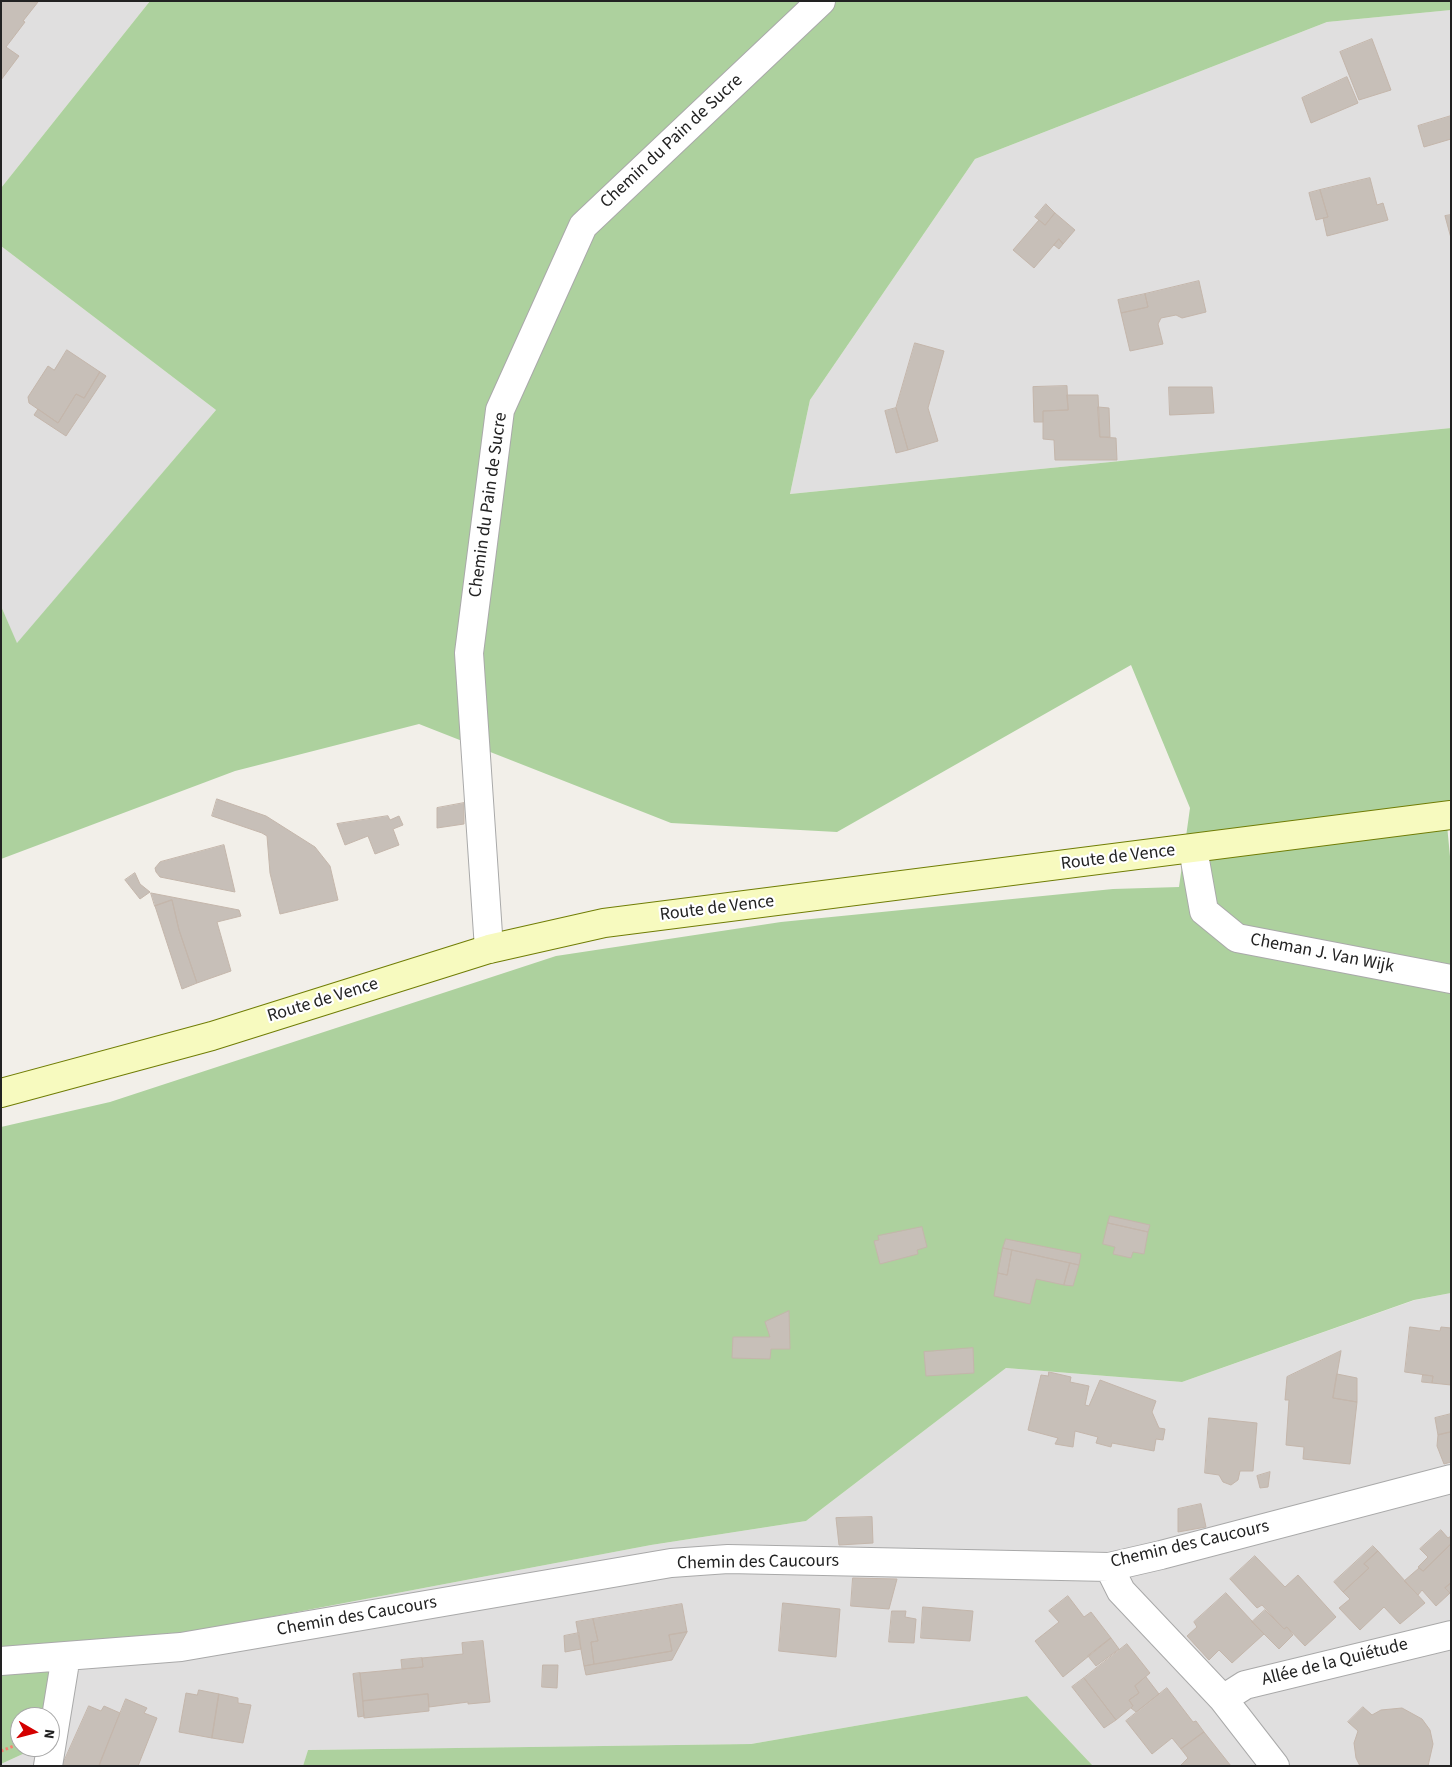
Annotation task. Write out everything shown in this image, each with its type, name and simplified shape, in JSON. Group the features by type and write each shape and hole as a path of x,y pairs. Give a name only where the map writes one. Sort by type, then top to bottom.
{"main road":[{"name":"Route de Vence","path":"1,1093 212,1036 488,949 604,923 1451,815"}],"street":[{"name":"Chemin du Pain de Sucre","path":"488,949 470,653 500,410 583,226 822,1"},
{"name":"Cheman J. Van Wijk","path":"1193,849 1204,911 1237,938 1451,978"},
{"name":"Chemin des Caucours","path":"1,1661 181,1648 671,1563 728,1559 1109,1566 1161,1555 1451,1479"},
{"path":"1109,1566 1121,1591 1223,1699 1275,1766"},
{"name":"Allée de la Quiétude","path":"1223,1699 1245,1685 1451,1635"},
{"path":"48,1766 66,1656"}],"shaded area":[{"path":"1,1 150,1 1,188"},
{"path":"1451,10 1451,428 790,494 810,400 975,159 1327,22"},
{"path":"1,246 216,410 17,644 1,606"},
{"path":"1451,1293 1451,1766 1093,1766 1027,1696 751,1744 308,1750 303,1766 1,1766 1,1764 16,1757 60,1757 60,1707 56,1707 80,1653 651,1545 806,1521 1006,1368 1182,1382 1415,1300"}],"green space":[{"path":"150,1 1451,1 1451,10 1327,22 975,159 810,400 790,494 1451,428 1451,802 1445,804 1451,867 1451,1293 1414,1300 1182,1382 1006,1368 806,1521 651,1545 80,1653 55,1707 10,1707 10,1757 16,1757 1,1764 1,1127 110,1102 556,956 781,922 1113,889 1179,887 1190,808 1131,665 837,832 671,823 419,724 235,771 1,859 1,606 17,643 216,410 1,246 1,188"},
{"path":"1027,1696 1093,1766 303,1766 308,1750 751,1744"}],"building":[{"path":"1,1 38,2 6,47 19,56 1,80"},
{"path":"1372,39 1391,90 1359,100 1340,52"},
{"path":"1347,77 1358,103 1311,123 1302,98"},
{"path":"1451,116 1451,139 1424,147 1418,126"},
{"path":"1370,178 1377,205 1383,203 1388,220 1327,236 1323,218 1328,217 1320,190"},
{"path":"1320,190 1328,217 1316,220 1309,193"},
{"path":"1046,204 1055,213 1045,225 1035,217"},
{"path":"1055,213 1075,230 1063,244 1059,239 1034,268 1013,250 1039,220 1045,225"},
{"path":"1451,215 1451,238 1445,216"},
{"path":"1059,239 1063,244 1059,249 1054,245"},
{"path":"1199,281 1206,312 1182,318 1176,315 1161,318 1158,324 1163,344 1130,351 1121,313 1148,307 1145,294"},
{"path":"1145,294 1148,307 1121,313 1118,300"},
{"path":"915,343 944,351 928,408 938,441 908,450 896,408"},
{"path":"67,350 100,372 84,398 76,394 58,423 29,403 28,397 48,366 54,370"},
{"path":"100,372 106,376 66,436 34,415 38,409 58,423 76,394 84,398"},
{"path":"1067,386 1068,410 1043,411 1043,422 1034,422 1033,387"},
{"path":"1169,387 1212,387 1214,413 1170,415"},
{"path":"1067,395 1098,395 1100,437 1116,438 1117,460 1055,460 1054,440 1043,439 1043,411 1068,410"},
{"path":"1098,407 1109,408 1110,437 1100,437"},
{"path":"896,408 908,450 896,453 885,411"},
{"path":"217,799 266,816 315,847 330,866 338,900 280,914 270,873 267,836 212,816"},
{"path":"464,803 464,824 437,828 437,808"},
{"path":"388,816 390,820 399,816 403,825 393,829 399,845 375,854 368,836 345,845 337,824"},
{"path":"224,845 235,892 160,877 156,872 155,868 160,862"},
{"path":"135,873 140,884 150,892 140,899 125,880"},
{"path":"151,893 239,910 241,916 217,922 231,971 197,983 179,930 172,900 155,906"},
{"path":"172,900 179,930 197,983 182,989 155,906"},
{"path":"1110,1216 1150,1225 1148,1232 1108,1223"},
{"path":"1108,1223 1148,1232 1144,1254 1133,1252 1131,1258 1113,1254 1115,1247 1103,1244"},
{"path":"922,1227 927,1247 917,1250 918,1254 880,1264 874,1241 879,1240 878,1236"},
{"path":"1006,1239 1081,1254 1079,1265 1003,1248"},
{"path":"1003,1248 1012,1250 1007,1275 998,1273"},
{"path":"1012,1250 1070,1263 1064,1285 1036,1279 1030,1304 994,1296 998,1273 1007,1275"},
{"path":"1070,1263 1079,1265 1073,1286 1064,1285"},
{"path":"789,1311 790,1349 771,1349 770,1359 732,1358 733,1337 770,1337 765,1322"},
{"path":"1410,1327 1440,1331 1441,1327 1451,1328 1451,1385 1432,1383 1433,1376 1405,1372"},
{"path":"973,1348 974,1373 926,1376 924,1352"},
{"path":"1341,1351 1333,1398 1357,1402 1350,1464 1303,1459 1304,1447 1286,1445 1289,1400 1285,1400 1287,1377"},
{"path":"1049,1372 1071,1377 1070,1382 1089,1386 1085,1405 1089,1406 1100,1380 1156,1401 1152,1412 1159,1428 1165,1429 1163,1440 1156,1439 1154,1451 1112,1443 1111,1447 1096,1443 1098,1437 1075,1431 1073,1447 1055,1444 1058,1438 1028,1430 1041,1375 1048,1376"},
{"path":"1337,1374 1357,1378 1357,1402 1333,1398"},
{"path":"1423,1375 1433,1376 1432,1383 1422,1382"},
{"path":"1451,1414 1451,1432 1438,1435 1435,1418"},
{"path":"1209,1418 1257,1423 1253,1471 1240,1471 1238,1480 1231,1485 1223,1482 1219,1475 1205,1473"},
{"path":"1451,1432 1451,1462 1444,1464 1437,1446 1438,1435"},
{"path":"1270,1472 1268,1487 1260,1488 1257,1476"},
{"path":"1201,1504 1206,1527 1178,1532 1178,1509"},
{"path":"872,1517 873,1543 839,1545 836,1518"},
{"path":"1441,1530 1448,1538 1451,1536 1451,1544 1423,1571 1418,1567 1428,1557 1420,1549"},
{"path":"1451,1544 1451,1583 1445,1588 1450,1593 1436,1606 1422,1590 1418,1595 1404,1581 1419,1568 1423,1571"},
{"path":"1373,1546 1378,1551 1364,1564 1369,1568 1343,1592 1334,1582"},
{"path":"1378,1551 1425,1603 1400,1624 1384,1607 1360,1630 1339,1608 1350,1599 1343,1592 1369,1568 1364,1564"},
{"path":"1255,1556 1285,1587 1298,1575 1336,1617 1305,1646 1287,1627 1284,1629 1262,1605 1257,1608 1230,1579"},
{"path":"853,1578 897,1579 889,1609 851,1606"},
{"path":"1451,1583 1451,1592 1450,1593 1445,1588"},
{"path":"1226,1593 1264,1634 1232,1663 1219,1650 1209,1660 1187,1636 1197,1627 1194,1622"},
{"path":"1068,1596 1084,1617 1091,1612 1111,1638 1063,1677 1035,1641 1059,1622 1049,1611"},
{"path":"783,1603 840,1609 836,1657 779,1651"},
{"path":"682,1604 687,1632 669,1635 672,1651 594,1664 591,1642 598,1641 593,1619"},
{"path":"923,1607 973,1611 970,1641 921,1638"},
{"path":"1265,1610 1284,1629 1287,1627 1293,1635 1279,1649 1252,1622"},
{"path":"892,1611 906,1611 905,1617 916,1619 914,1643 889,1642"},
{"path":"593,1619 598,1641 591,1642 594,1664 584,1666 576,1622"},
{"path":"687,1632 672,1660 586,1675 584,1666 672,1651 669,1635"},
{"path":"579,1633 581,1649 565,1652 564,1636"},
{"path":"1111,1638 1119,1649 1096,1666 1088,1656"},
{"path":"483,1641 490,1702 468,1704 468,1702 429,1707 428,1694 363,1701 360,1673 423,1667 422,1658 463,1654 462,1643"},
{"path":"1127,1644 1150,1673 1135,1686 1139,1693 1129,1700 1133,1706 1116,1720 1084,1678"},
{"path":"422,1658 423,1667 402,1669 401,1660"},
{"path":"543,1665 558,1665 557,1688 542,1687"},
{"path":"360,1673 364,1716 358,1717 353,1674"},
{"path":"1146,1677 1159,1694 1136,1712 1131,1708 1133,1706 1129,1700 1139,1693 1135,1686"},
{"path":"1084,1678 1116,1720 1104,1728 1072,1687"},
{"path":"1167,1688 1193,1722 1196,1721 1204,1732 1181,1749 1172,1738 1152,1754 1126,1721"},
{"path":"199,1690 219,1694 212,1738 179,1732 186,1693 197,1695"},
{"path":"219,1694 238,1698 238,1703 251,1705 243,1743 212,1738"},
{"path":"428,1694 429,1711 364,1718 363,1701"},
{"path":"126,1699 147,1708 144,1713 157,1718 138,1766 99,1766"},
{"path":"89,1706 101,1711 104,1706 120,1713 99,1766 62,1766"},
{"path":"1363,1707 1372,1715 1381,1710 1402,1708 1422,1719 1430,1730 1433,1744 1428,1766 1360,1766 1356,1758 1354,1743 1358,1731 1348,1722"},
{"path":"1204,1732 1231,1766 1180,1766 1188,1758 1181,1749"}]}
